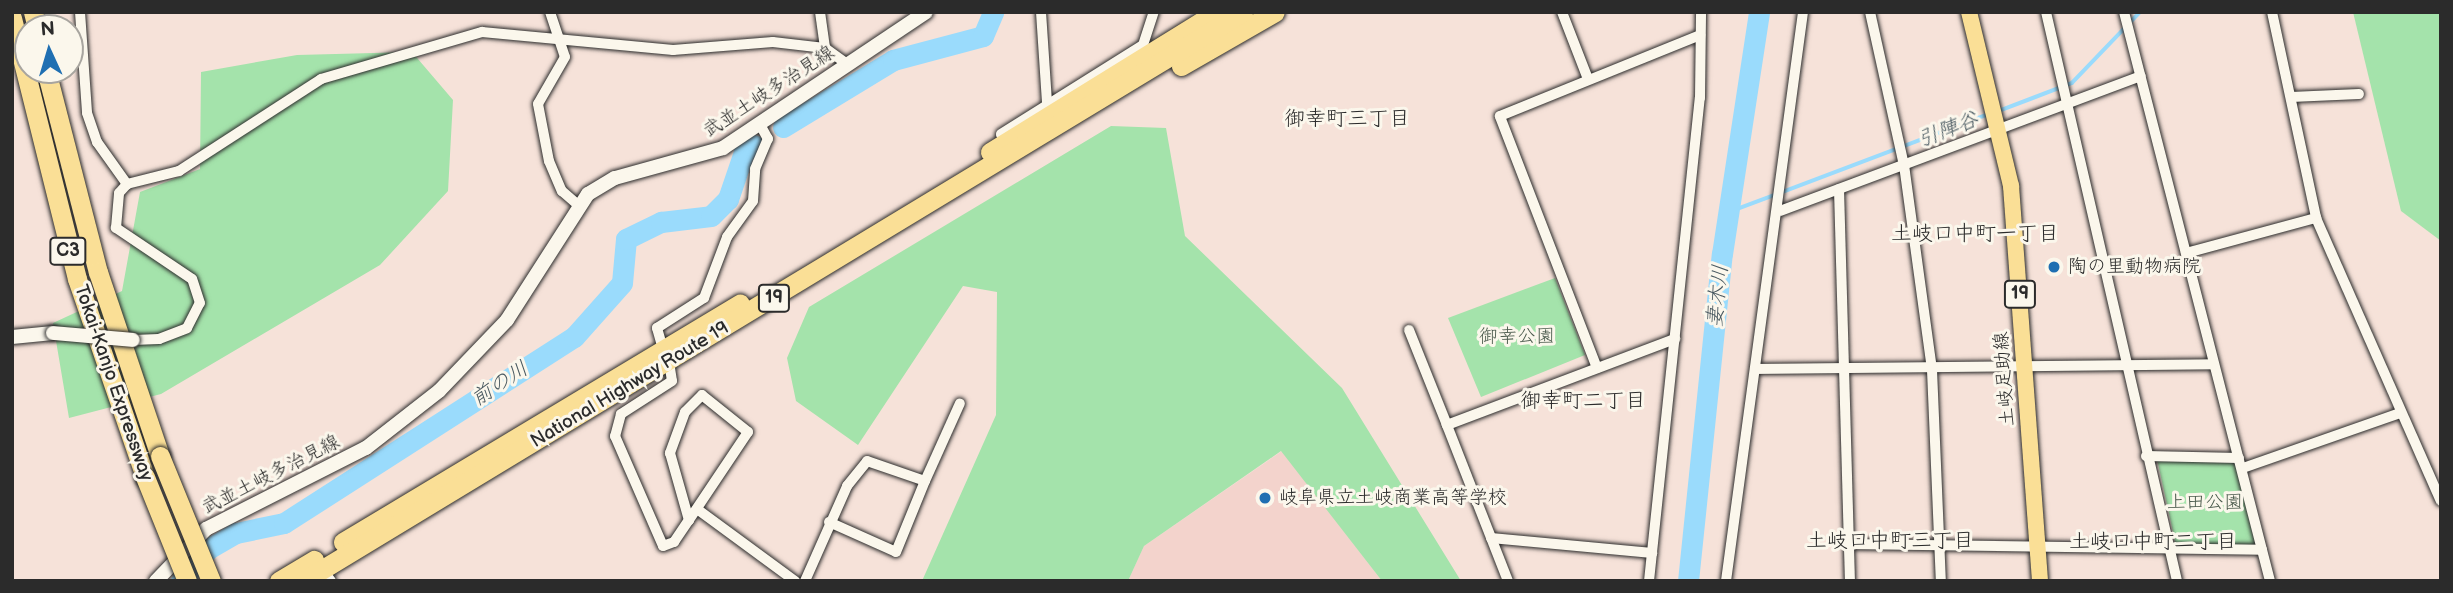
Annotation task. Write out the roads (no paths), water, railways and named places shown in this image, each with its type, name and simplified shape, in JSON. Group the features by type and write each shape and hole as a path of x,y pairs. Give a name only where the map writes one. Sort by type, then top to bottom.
{"highway":[{"name":"National Highway Route 19","path":"303,581 326,575 666,355 1217,12"},
{"name":"National Highway Route 19","path":"279,581 1106,98 1243,12"},
{"path":"1106,98 1158,78 1275,12"},
{"name":"Tokai-Kanjo Expressway","path":"12,18 77,279 145,477 187,581"},
{"name":"Tokai-Kanjo Expressway","path":"50,84 98,272 160,456 211,581"}],"main road":[{"name":"武並土岐多治見線","path":"156,581 206,529 366,448 439,391 507,320 578,205 615,178 701,159 926,12"},
{"name":"土岐足助線","path":"1969,12 2002,129 2026,371 2040,581"},
{"path":"12,337 53,333 134,340"}],"street":[{"path":"80,12 87,113 96,142 127,184"},
{"path":"550,12 565,57 538,104 549,161 562,191 578,205"},
{"path":"820,12 825,48"},
{"path":"1041,12 1047,103"},
{"path":"1004,143 1000,134 1143,45 1153,12"},
{"path":"1562,12 1588,79"},
{"path":"1649,581 1700,98 1702,12"},
{"path":"1726,581 1780,211 1803,12"},
{"path":"1870,12 1904,165 1931,370 1941,581"},
{"path":"2046,12 2124,368 2177,581"},
{"path":"2124,12 2212,365 2243,468 2270,581"},
{"path":"2272,12 2316,218 2400,413 2440,498"},
{"path":"127,184 168,177 333,74 482,32 673,50 748,43 825,48 847,64"},
{"path":"1597,368 1500,116 1700,35"},
{"path":"1780,211 2141,76"},
{"path":"2291,97 2359,94"},
{"path":"690,520 671,470 671,438 702,395 748,432 690,520 674,542 660,543 615,436 621,414 669,385 666,355 657,328 704,298 727,237 753,201 755,169 768,139 759,123"},
{"path":"127,184 115,205 116,229 192,279 200,303 187,328 159,340 134,340"},
{"path":"1839,189 1850,581"},
{"path":"2186,253 2316,218"},
{"path":"1409,330 1508,581"},
{"path":"1447,425 1675,340"},
{"path":"1757,369 2026,371 2212,365"},
{"path":"829,522 896,552 960,403"},
{"path":"2243,468 2400,413"},
{"path":"2146,456 2239,458"},
{"path":"805,581 829,522 867,461 925,481"},
{"path":"696,509 795,581"},
{"path":"1491,538 1651,553"},
{"path":"1849,544 1939,549 2262,550"}],"waterway":[{"name":"前の川","path":"783,127 893,60 983,36 993,12"},
{"name":"妻木川","path":"1688,581 1722,254 1759,12"},
{"name":"引陣谷","path":"1999,111 2072,83 2140,12"},
{"name":"引陣谷","path":"1732,211 1989,114"},
{"name":"前の川","path":"181,581 208,549 236,533 284,523 574,337 622,283 626,239 661,222 711,216 728,199 744,152 754,145"}],"place":[{"name":"陶の里動物病院","path":"2054,267"},
{"name":"岐阜県立土岐商業高等学校","path":"1265,498"}],"district":[{"name":"御幸町三丁目","path":"1347,119"},
{"name":"土岐口中町一丁目","path":"1975,234"},
{"name":"御幸町二丁目","path":"1583,401"},
{"name":"土岐口中町三丁目","path":"1890,541"},
{"name":"土岐口中町二丁目","path":"2153,542"}],"park label":[{"name":"御幸公園","path":"1517,337"},
{"name":"上田公園","path":"2205,503"}]}
